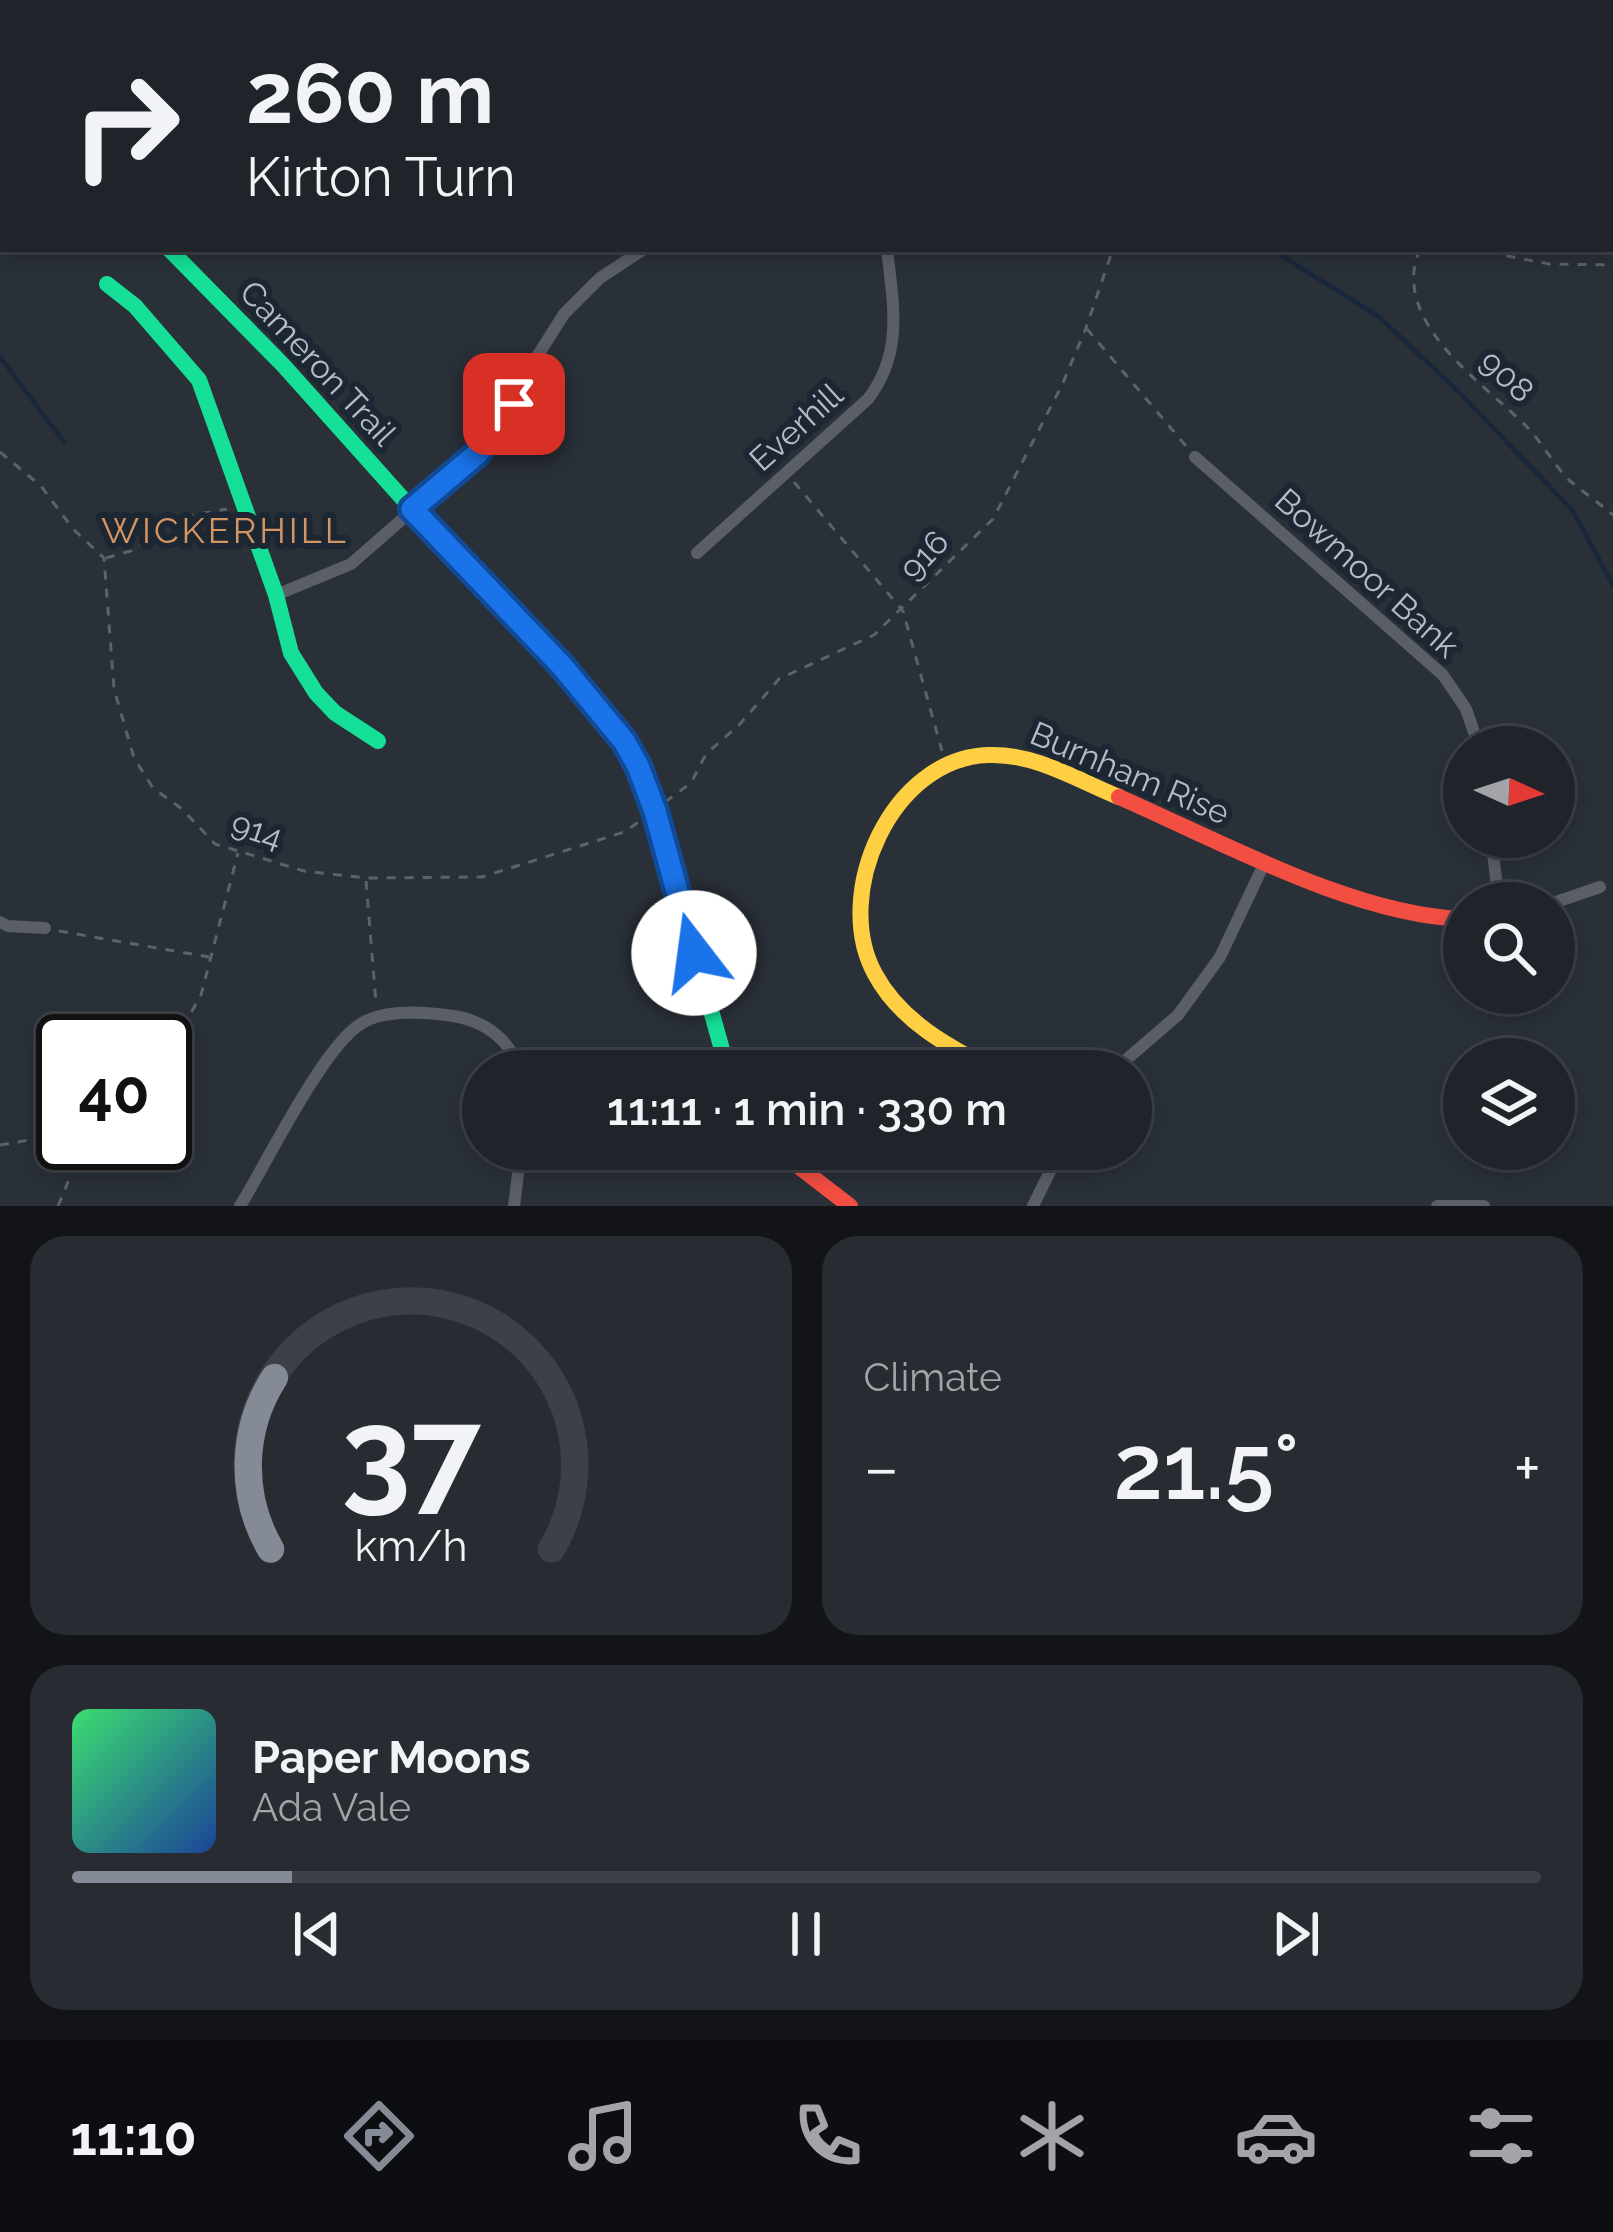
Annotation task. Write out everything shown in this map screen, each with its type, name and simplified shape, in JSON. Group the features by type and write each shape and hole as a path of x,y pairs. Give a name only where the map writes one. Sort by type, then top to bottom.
{"street":[{"name":"Cameron Trail","path":"172,252 283,365 606,715 659,807 723,1050"},
{"path":"276,595 351,564 491,437 564,314 635,252"},
{"name":"Everhill","path":"697,553 868,399 890,362 895,317 887,252"},
{"path":"107,284 135,306 200,380 276,595 291,653 335,713 378,741"},
{"name":"Bowmoor Bank","path":"1195,457 1443,675 1472,726"},
{"name":"Burnham Rise","path":"946,764 980,754 1030,759 1265,862 1392,910 1443,918"},
{"path":"946,764 909,795 877,844 862,882 858,923 868,962 904,1012 956,1050"},
{"path":"1137,1050 1178,1015 1220,957 1265,862"},
{"path":"1575,896 1600,887"},
{"path":"0,922 45,928"},
{"path":"240,1206 335,1049 363,1022 378,1016 439,1014 482,1025 512,1050"},
{"path":"514,1206 518,1170"},
{"path":"800,1170 837,1203"},
{"path":"1033,1206 1051,1170"},
{"path":"1437,1206 1484,1206"}],"path":[{"name":"916","path":"659,807 691,783 706,754 739,725 778,679 874,635 993,519 1086,328 1112,252"},
{"name":"908","path":"1419,252 1411,282 1418,304 1447,353 1529,429 1568,478 1613,515"},
{"path":"1487,252 1549,264 1613,265"},
{"path":"1086,328 1195,457"},
{"path":"0,452 41,486 73,529 104,559 134,550 176,518 244,503"},
{"path":"785,471 903,611 946,764"},
{"name":"914","path":"104,559 114,688 134,758 153,788 182,809 215,844 304,871 365,878 482,878 624,832 659,807"},
{"path":"190,1014 201,995 239,849"},
{"path":"365,878 378,1016"},
{"path":"45,928 211,958"},
{"path":"0,1145 36,1139"},
{"path":"58,1206 73,1170"}],"waterway":[{"path":"1276,252 1378,316 1458,391 1573,511 1613,585"},
{"path":"0,357 64,442"}],"traffic: fast":[{"path":"172,252 562,666 624,741 655,811 722,1050"},
{"path":"107,284 135,306 199,380 276,595 291,653 335,713 378,741"}],"traffic: slow":[{"path":"957,1050 898,1006 875,974 863,942 866,870 898,805 924,779 954,762 988,755 1039,763 1119,797"}],"traffic: jam":[{"path":"1119,797 1334,891 1443,917"},
{"path":"803,1170 850,1206"}],"district":[{"name":"WICKERHILL","path":"225,530"}],"route":[{"path":"514,404 478,453 412,509 562,666 624,741 655,811 694,953"}]}
